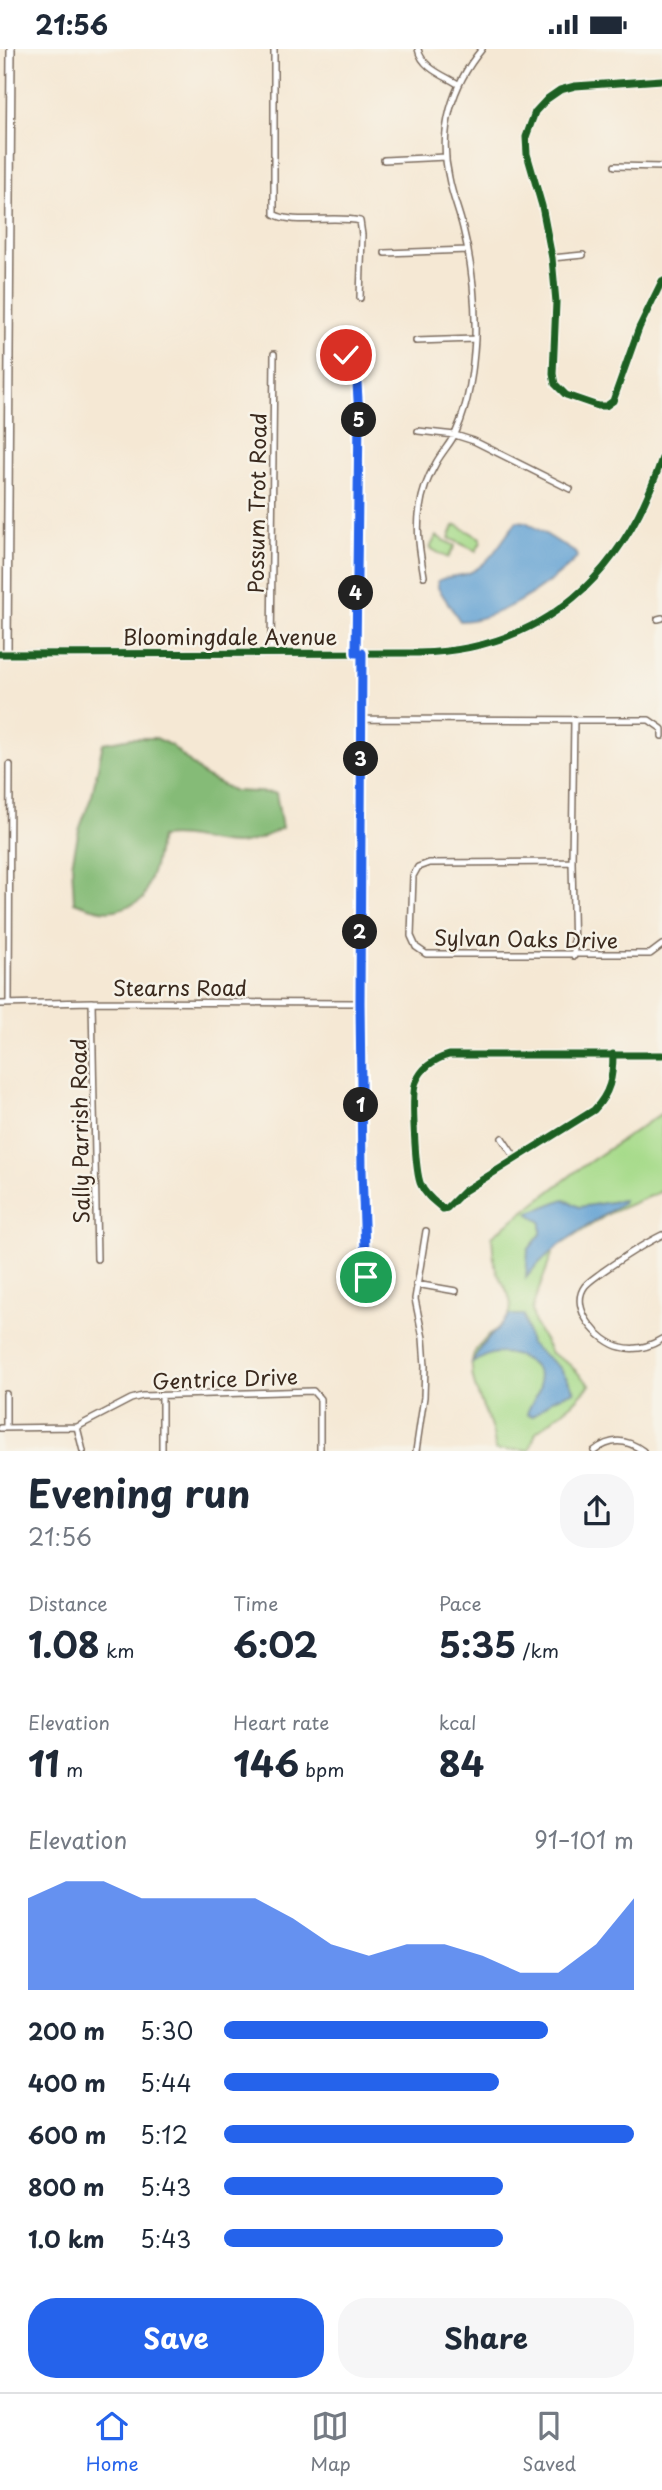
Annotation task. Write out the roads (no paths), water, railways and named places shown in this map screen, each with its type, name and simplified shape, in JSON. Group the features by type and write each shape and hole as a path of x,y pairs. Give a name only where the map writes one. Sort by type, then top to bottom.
{"street":[{"path":"4,654 4,459 10,247 11,49"},
{"path":"274,49 274,214 286,219 349,218 360,221 360,298"},
{"path":"418,49 420,58 426,65 458,84"},
{"path":"424,576 419,547 419,508 435,464 455,435 468,398 475,339 475,299 468,250 446,157 447,122 458,84 481,49"},
{"path":"662,79 567,88 554,94 536,112 528,128 526,146 552,258 556,317 553,374 555,384 566,395 598,406 606,406 613,401 639,328 662,281"},
{"path":"384,160 446,157"},
{"path":"615,166 662,167"},
{"path":"0,248 10,247"},
{"path":"385,253 468,250"},
{"path":"552,258 583,255"},
{"path":"416,341 475,339"},
{"name":"Possum Trot Road","path":"271,653 274,354"},
{"path":"346,355 353,360 356,367 359,416 360,1003 366,1277"},
{"path":"418,431 455,435 474,441 570,489"},
{"name":"Bloomingdale Avenue","path":"4,654 433,652 470,647 512,634 548,615 580,592 618,551 643,509 662,458"},
{"path":"361,719 649,720 662,729 662,736"},
{"path":"574,719 574,955"},
{"path":"9,1005 10,765"},
{"name":"Sylvan Oaks Drive","path":"572,862 429,863 418,867 412,876 411,936 416,947 426,954 574,955 650,954 662,945"},
{"name":"Sally Parrish Road","path":"92,1002 97,1259"},
{"name":"Stearns Road","path":"0,1004 360,1003"},
{"path":"613,1054 609,1090 594,1110 464,1191 447,1208 443,1209 421,1186 417,1171 415,1083 433,1060 449,1055 613,1054 662,1055"},
{"path":"502,1138 516,1159"},
{"path":"416,1451 424,1397 425,1366 415,1299 426,1231"},
{"path":"662,1235 634,1248 585,1286 580,1296 581,1312 603,1338 618,1347 633,1349 650,1346 662,1339"},
{"path":"416,1284 456,1291"},
{"name":"Gentrice Drive","path":"3,1428 77,1427 131,1399 313,1391 320,1399 320,1451"},
{"path":"3,1428 6,1394"},
{"path":"162,1396 162,1451"},
{"path":"77,1427 83,1451"},
{"path":"594,1451 603,1443 618,1440 633,1443 643,1451"}],"water":[{"path":"517,521 526,522 576,553 577,558 553,579 523,599 490,615 460,621 438,588 438,581 467,574 478,568 491,556"},
{"path":"564,1199 579,1207 623,1200 558,1246 526,1278 528,1250 541,1234 541,1222 528,1213"},
{"path":"510,1315 524,1315 530,1344 560,1368 575,1391 553,1399 533,1416 527,1414 540,1385 536,1369 530,1363 516,1356 499,1353 472,1363 481,1347"}]}
